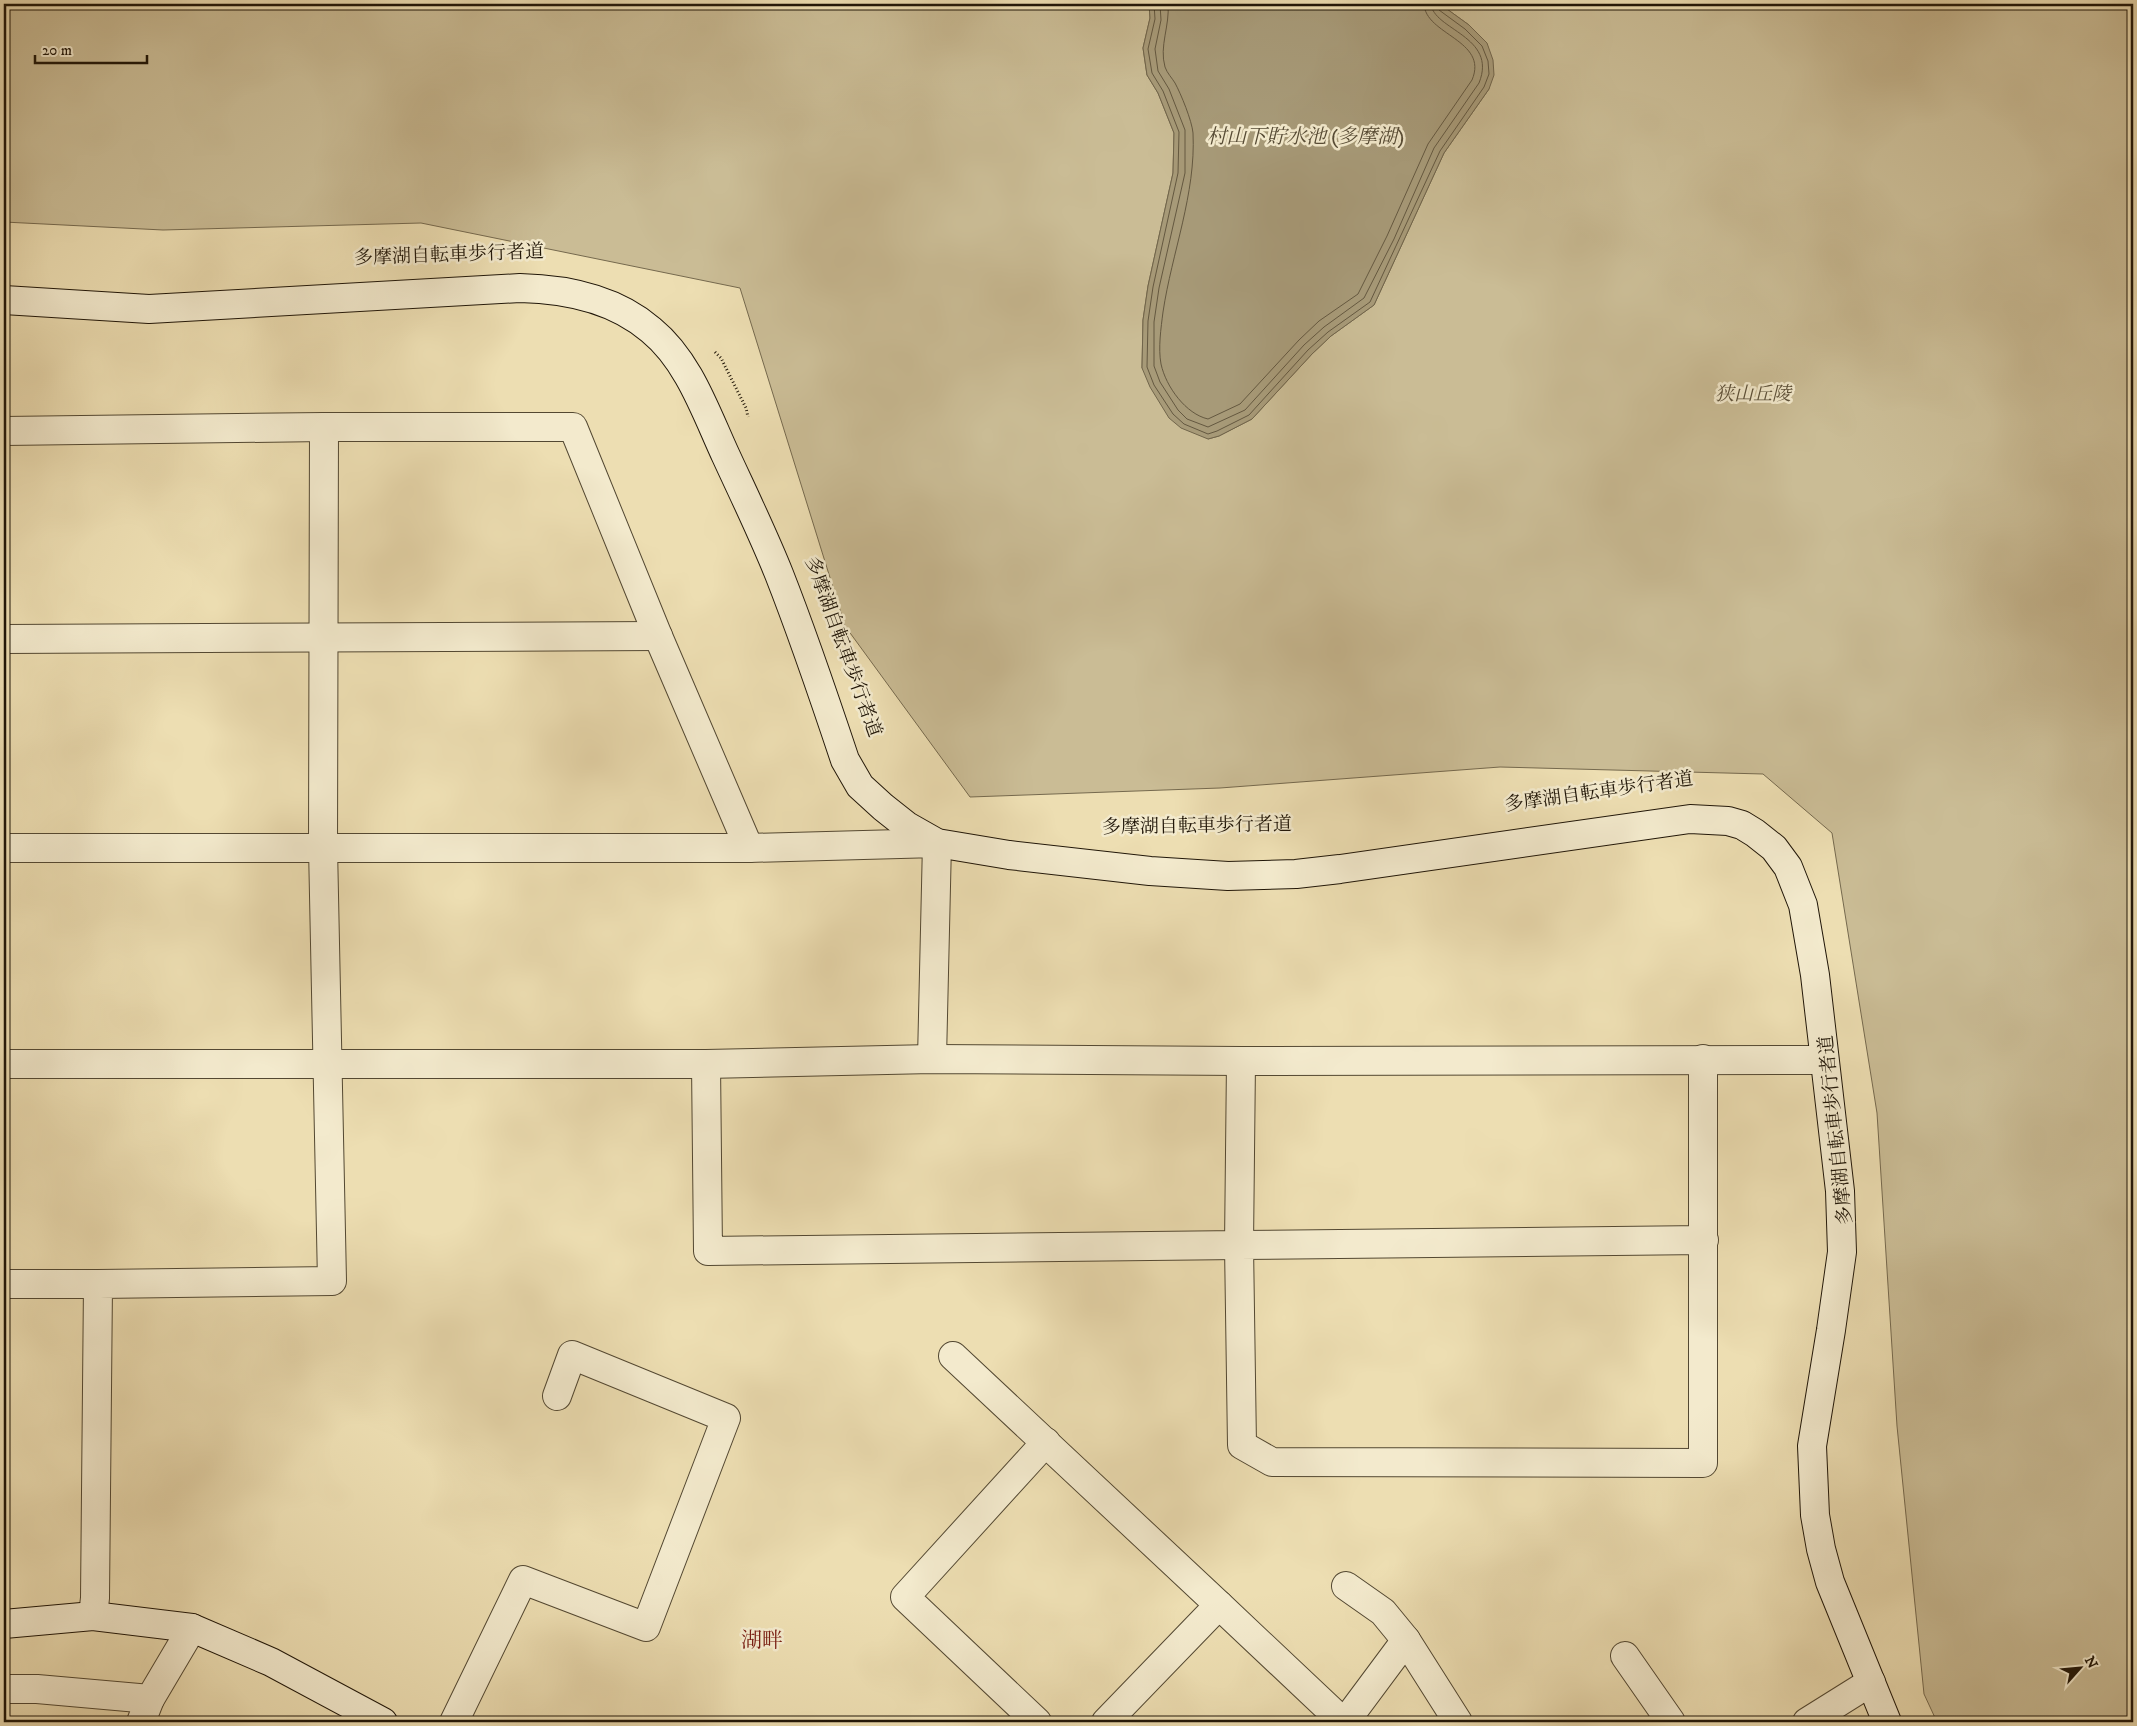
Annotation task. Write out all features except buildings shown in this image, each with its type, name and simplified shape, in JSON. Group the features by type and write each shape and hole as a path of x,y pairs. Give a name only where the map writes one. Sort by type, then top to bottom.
{"street":[{"path":"4,300 150,309 520,288 546,289 571,293 594,300 636,318 652,330 679,360 696,391 778,573 845,760 860,786 907,826 937,843"},
{"path":"4,431 573,426 658,636 749,848"},
{"path":"4,1284 332,1281 322,847 324,427"},
{"path":"4,639 658,636"},
{"path":"4,848 749,848 937,843 993,853 1131,869 1238,876 1340,870 1690,819 1728,821 1742,825 1774,848 1791,874 1803,905 1815,975 1840,1191 1842,1252 1832,1330 1812,1446 1815,1515 1821,1549 1830,1582 1887,1722"},
{"path":"932,1059 937,843"},
{"path":"4,1064 706,1064 932,1059 1241,1061 1824,1060"},
{"path":"1241,1061 1239,1245 1242,1445 1272,1462 1704,1463 1703,1059"},
{"path":"706,1064 708,1251 1704,1240"},
{"path":"93,1616 95,1598 98,1284"},
{"path":"454,1722 523,1580 646,1627 726,1418 572,1355 557,1396"},
{"path":"953,1356 1344,1722 1406,1640"},
{"path":"1037,1722 905,1597 1046,1442"},
{"path":"1346,1586 1383,1612 1406,1640 1458,1722"},
{"path":"1106,1722 1219,1605"},
{"path":"4,1624 93,1616 192,1628 271,1662 383,1722"},
{"path":"4,1689 37,1689 146,1710 192,1628"},
{"path":"1625,1656 1671,1722"},
{"path":"1808,1722 1871,1682"}],"path":[{"path":"714,351 721,358 746,408 749,426"}],"green space":[{"name":"狭山丘陵","path":"4,4 1149,4 1150,18 1143,48 1147,75 1158,93 1174,133 1173,173 1148,286 1143,320 1142,368 1208,439 1219,436 1252,419 1331,336 1374,305 1444,153 1489,89 1469,25 1440,4 2133,4 2133,1722 1937,1722 1924,1694 1897,1426 1877,1113 1832,833 1763,774 1500,767 1220,788 970,797 845,626 740,288 421,223 163,230 4,222"}],"water":[{"name":"村山下貯水池 (多摩湖)","path":"1149,4 1440,4 1469,25 1487,43 1493,60 1494,75 1489,89 1444,153 1374,305 1331,336 1252,419 1219,436 1208,439 1181,428 1169,418 1150,387 1142,368 1143,320 1148,286 1173,173 1174,133 1158,93 1147,75 1143,48 1150,18"}],"district":[{"name":"湖畔","path":"762,1641"}]}
